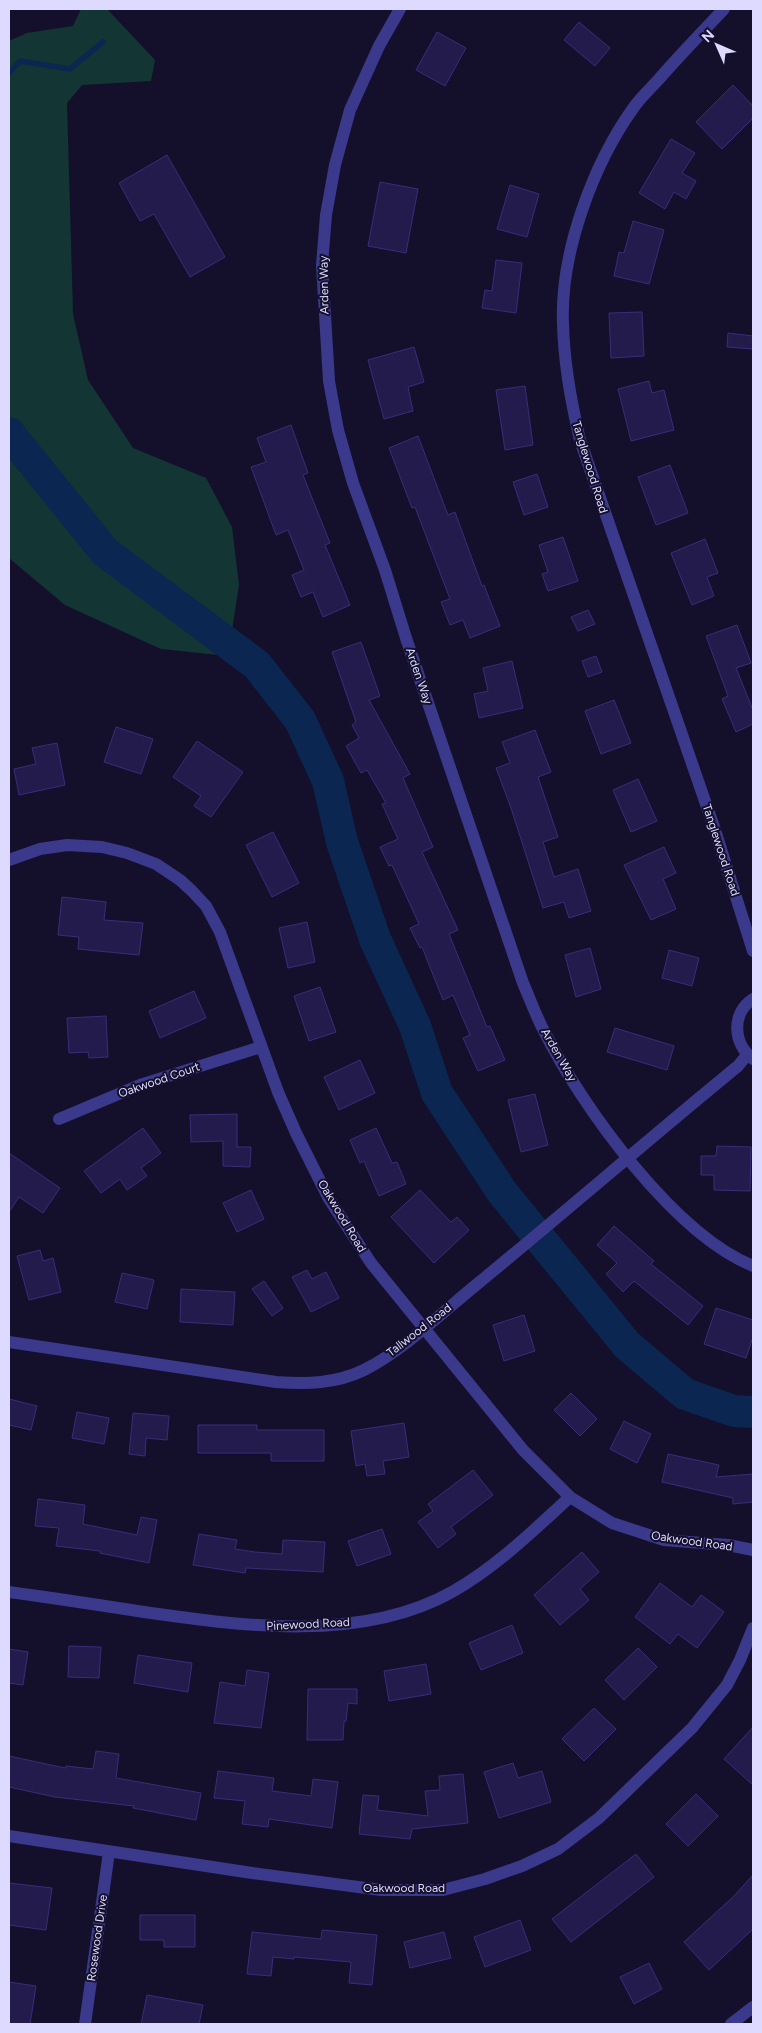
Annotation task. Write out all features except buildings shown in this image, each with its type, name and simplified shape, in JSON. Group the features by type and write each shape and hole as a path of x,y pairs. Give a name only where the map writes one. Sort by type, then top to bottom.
{"street":[{"name":"Arden Way","path":"400,9 379,46 350,110 326,215 322,265 324,316 329,381 338,430 353,483 385,570 523,983 544,1032 592,1110 667,1203 724,1252 753,1266"},
{"name":"Tanglewood Road","path":"724,9 635,106 601,161 586,196 571,254 562,323 567,381 580,440 715,830 753,951"},
{"name":"Oakwood Road","path":"9,860 40,850 68,845 102,847 127,852 156,864 180,880 206,906 220,932 261,1047 296,1133 329,1199 371,1263 523,1450 570,1497 612,1523 664,1540 728,1545 753,1550"},
{"path":"750,1057 738,1039 738,1020 743,1009 753,999"},
{"name":"Oakwood Court","path":"59,1119 140,1085 261,1047"},
{"name":"Tallwood Road","path":"9,1342 276,1382 306,1384 333,1382 364,1370 397,1349 750,1057"},
{"name":"Pinewood Road","path":"9,1592 221,1623 257,1626 339,1624 382,1618 414,1608 452,1592 522,1542 570,1497"},
{"name":"Oakwood Road","path":"9,1836 109,1852 177,1860 311,1882 381,1890 444,1890 485,1879 522,1866 558,1849 599,1818 692,1728 727,1685 753,1628"},
{"name":"Rosewood Drive","path":"85,2024 109,1852"},
{"path":"731,2024 753,2007"}],"green space":[{"path":"81,9 107,9 155,60 151,81 82,85 67,103 73,314 88,380 133,448 206,478 232,527 239,585 228,656 161,649 65,605 9,558 9,41 27,33 73,26"}],"waterway":[{"path":"9,73 20,61 70,69 103,42"},
{"path":"9,433 105,552 257,665 300,720 328,781 342,842 375,939 415,1026 437,1093 502,1192 627,1345 685,1394 734,1411 753,1412"}]}
